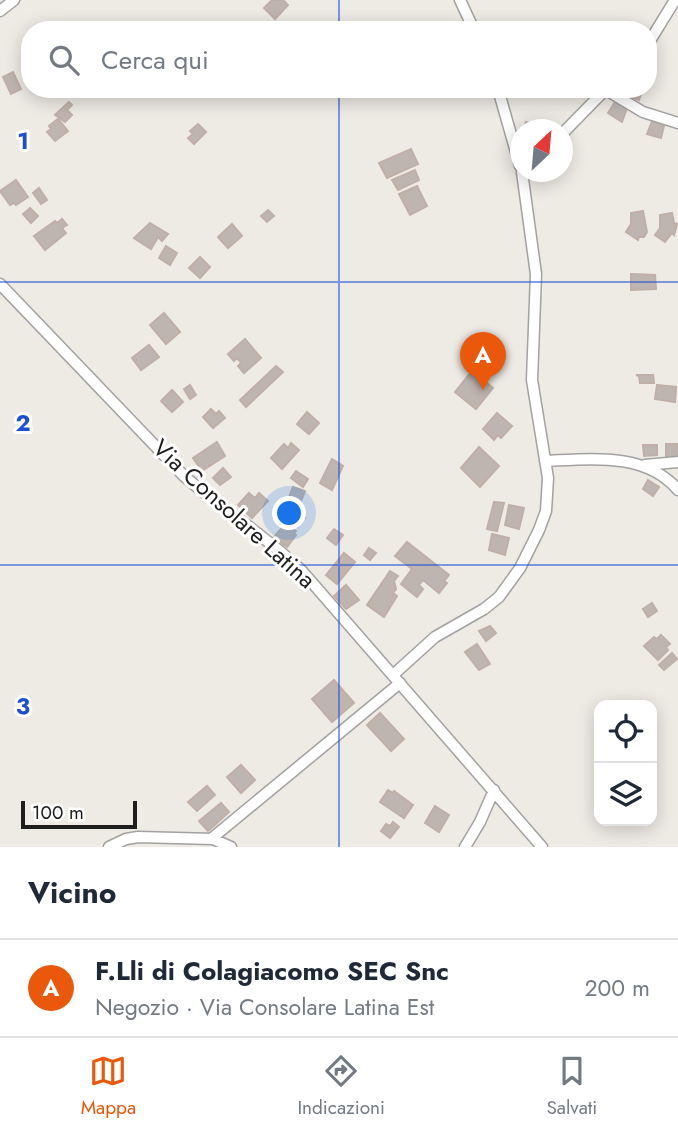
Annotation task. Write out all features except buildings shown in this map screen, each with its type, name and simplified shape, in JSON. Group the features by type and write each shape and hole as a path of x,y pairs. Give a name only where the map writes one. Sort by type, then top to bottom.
{"street":[{"path":"0,11 14,0"},
{"path":"460,0 470,21"},
{"path":"657,29 675,0"},
{"path":"501,98 510,128"},
{"path":"573,123 598,98"},
{"path":"620,98 646,113 678,123"},
{"path":"211,838 396,679 432,639 491,604 509,586 533,544 544,516 548,494 532,385 536,280 524,182"},
{"name":"Via Consolare Latina","path":"0,284 184,475 302,571 542,847"},
{"path":"545,461 604,460 644,465 678,462"},
{"path":"644,465 674,479 678,490"},
{"path":"465,847 494,790"},
{"path":"109,847 132,837 211,838 219,839 231,847"}],"place":[{"name":"F.Lli di Colagiacomo SEC Snc","path":"483,390"}]}
